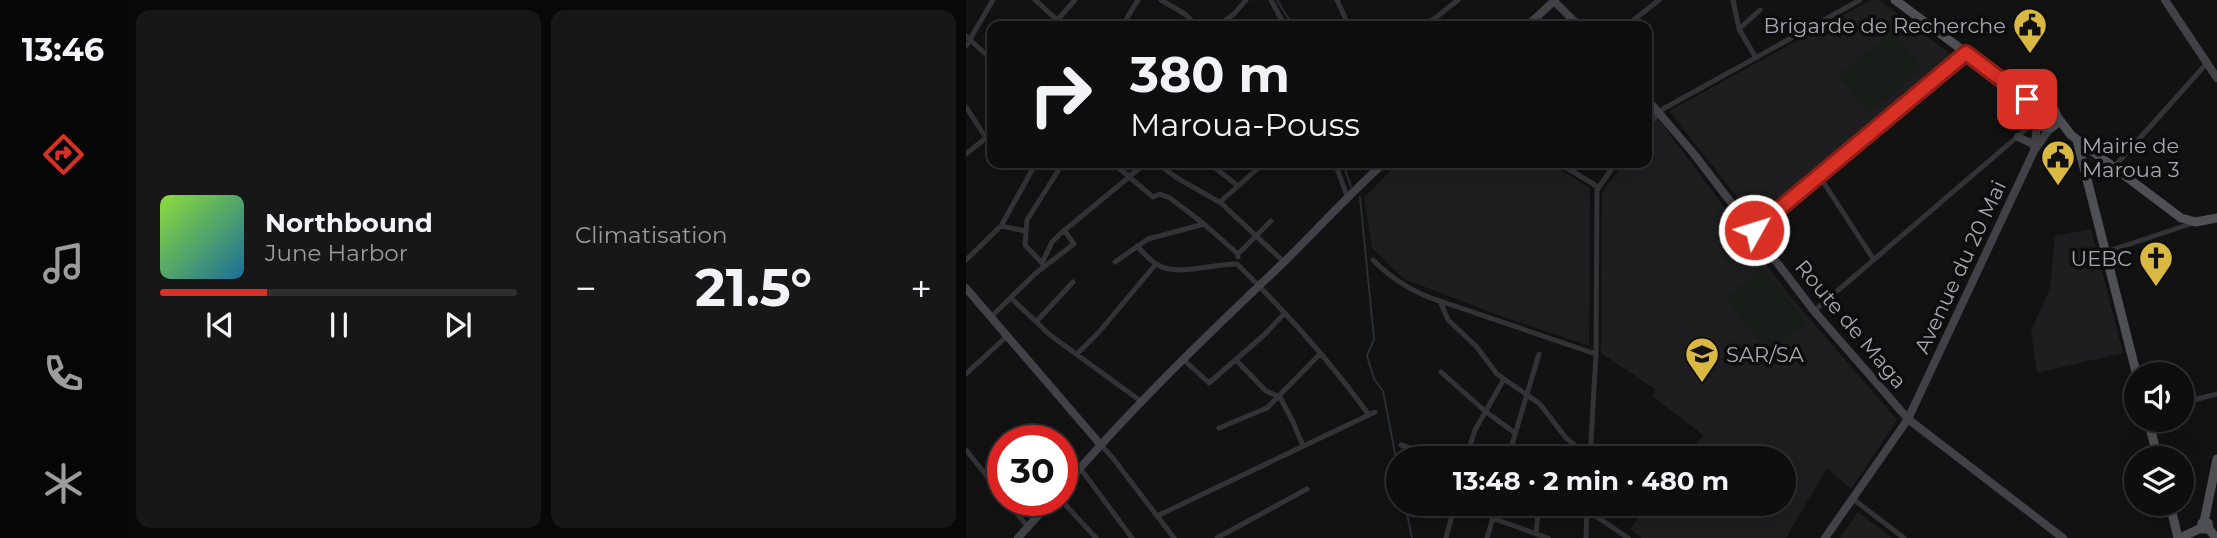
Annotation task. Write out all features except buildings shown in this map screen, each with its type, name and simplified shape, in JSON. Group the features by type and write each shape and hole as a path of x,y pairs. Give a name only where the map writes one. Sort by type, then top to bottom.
{"main road":[{"path":"1532,21 1554,0 1574,21"},
{"path":"1895,0 2027,99 2039,115 2041,126 2074,138 2180,218 2196,222 2217,218"},
{"path":"2165,0 2217,78"},
{"name":"Route de Maga","path":"1652,104 1754,230 1814,311 1908,419 2063,538"},
{"path":"2039,115 2054,109 2074,138 2133,362"},
{"path":"2034,148 2039,115"},
{"path":"2034,148 2058,118"},
{"path":"2018,136 2034,148"},
{"name":"Avenue du 20 Mai","path":"1825,538 1908,419 2034,148"},
{"path":"1078,470 1100,444 1184,359 1378,168"},
{"path":"966,288 1100,444"},
{"path":"2173,516 2179,538 2210,531 2217,460"},
{"path":"1018,538 1038,516"}],"street":[{"path":"966,46 968,38 993,0"},
{"path":"1035,0 1058,20 1075,0"},
{"path":"1125,21 1138,0"},
{"path":"1161,0 1192,21"},
{"path":"1224,21 1246,0"},
{"path":"1270,0 1281,21"},
{"path":"1337,0 1347,21"},
{"path":"1432,21 1458,0"},
{"path":"1632,21 1659,0"},
{"path":"1733,0 1739,29 1756,58"},
{"path":"1652,120 1659,112 1860,0"},
{"path":"1739,29 1760,10"},
{"path":"968,38 987,55"},
{"path":"1754,230 1966,53"},
{"path":"2113,166 2207,63"},
{"path":"966,107 986,138 966,154"},
{"path":"1814,311 2039,115"},
{"path":"966,260 1001,226 1033,168"},
{"path":"1044,264 1024,245 1025,231 1027,220 1060,168"},
{"path":"1119,168 1153,197 1160,194 1170,198 1238,254"},
{"path":"1044,264 1052,242 1140,168"},
{"path":"1164,168 1220,202 1284,262"},
{"path":"1215,168 1238,186"},
{"path":"1220,202 1258,168"},
{"path":"1337,168 1347,196"},
{"path":"1567,168 1598,187"},
{"path":"1591,446 1596,354 1598,187 1612,168"},
{"path":"1820,177 1874,260"},
{"path":"1237,264 1238,254 1271,221"},
{"path":"2105,252 2196,222"},
{"path":"1115,262 1148,239 1204,224"},
{"path":"1001,226 1025,231"},
{"path":"991,317 1044,264 1074,244 1065,230"},
{"path":"1137,246 1156,264 1168,269 1189,270 1237,264"},
{"path":"1373,260 1398,282 1423,296 1596,354"},
{"path":"1077,354 1156,264"},
{"path":"1157,516 1372,413 1259,285 1237,264"},
{"path":"1035,322 1073,282"},
{"path":"1011,298 1035,322 1142,402"},
{"path":"1440,301 1448,320 1471,340 1504,379 1543,407 1564,436 1576,446"},
{"path":"1184,359 1208,383 1284,314"},
{"path":"966,374 1007,336"},
{"path":"1219,428 1267,408 1320,354"},
{"path":"1511,446 1539,354"},
{"path":"1236,360 1266,391 1280,397 1303,446"},
{"path":"1441,372 1485,411 1515,433"},
{"path":"1470,446 1475,430 1504,379"},
{"path":"2194,401 2217,394"},
{"path":"1100,444 1174,538"},
{"path":"966,450 987,476"},
{"path":"966,462 973,458"},
{"path":"1080,468 1132,538"},
{"path":"1217,538 1307,489"},
{"path":"1853,499 1904,538"},
{"path":"1019,516 1028,527"},
{"path":"1076,516 1096,538"},
{"path":"1446,538 1452,516"},
{"path":"1536,534 1538,516"},
{"path":"1586,538 1587,516"},
{"path":"1599,516 1628,538"},
{"path":"1487,538 1492,518 1548,538"},
{"path":"1160,538 1168,531"}],"shaded area":[{"path":"1871,0 1879,0 1952,55 1758,223 1669,111"},
{"path":"1892,31 1923,68 1869,113 1837,76"},
{"path":"1658,118 1790,296 1897,420 1851,489 1827,468 1786,538 1642,538 1630,529 1640,516 1796,516 1796,446 1694,446 1703,435 1653,397 1655,389 1601,353 1602,192 1620,168 1652,168 1652,126"},
{"path":"1393,168 1558,168 1590,188 1589,346 1404,279 1372,248 1364,198"},
{"path":"2091,229 2123,353 2037,373 2031,331 2050,288 2055,236"},
{"path":"1762,266 1807,323 1768,352 1725,299"},
{"path":"1858,512 1892,538 1840,538"}],"waterway":[{"path":"1277,0 1290,21"},
{"path":"1345,168 1351,187"},
{"path":"1360,197 1374,339 1367,356 1374,379 1383,391 1394,446"},
{"path":"1407,516 1412,538"}],"place":[{"name":"Brigarde de Recherche","path":"2030,55"},
{"name":"Mairie de Maroua 3","path":"2058,187"},
{"name":"UEBC","path":"2156,288"},
{"name":"SAR/SA","path":"1702,384"}],"route":[{"path":"1754,230 1966,53 2027,99"}]}
